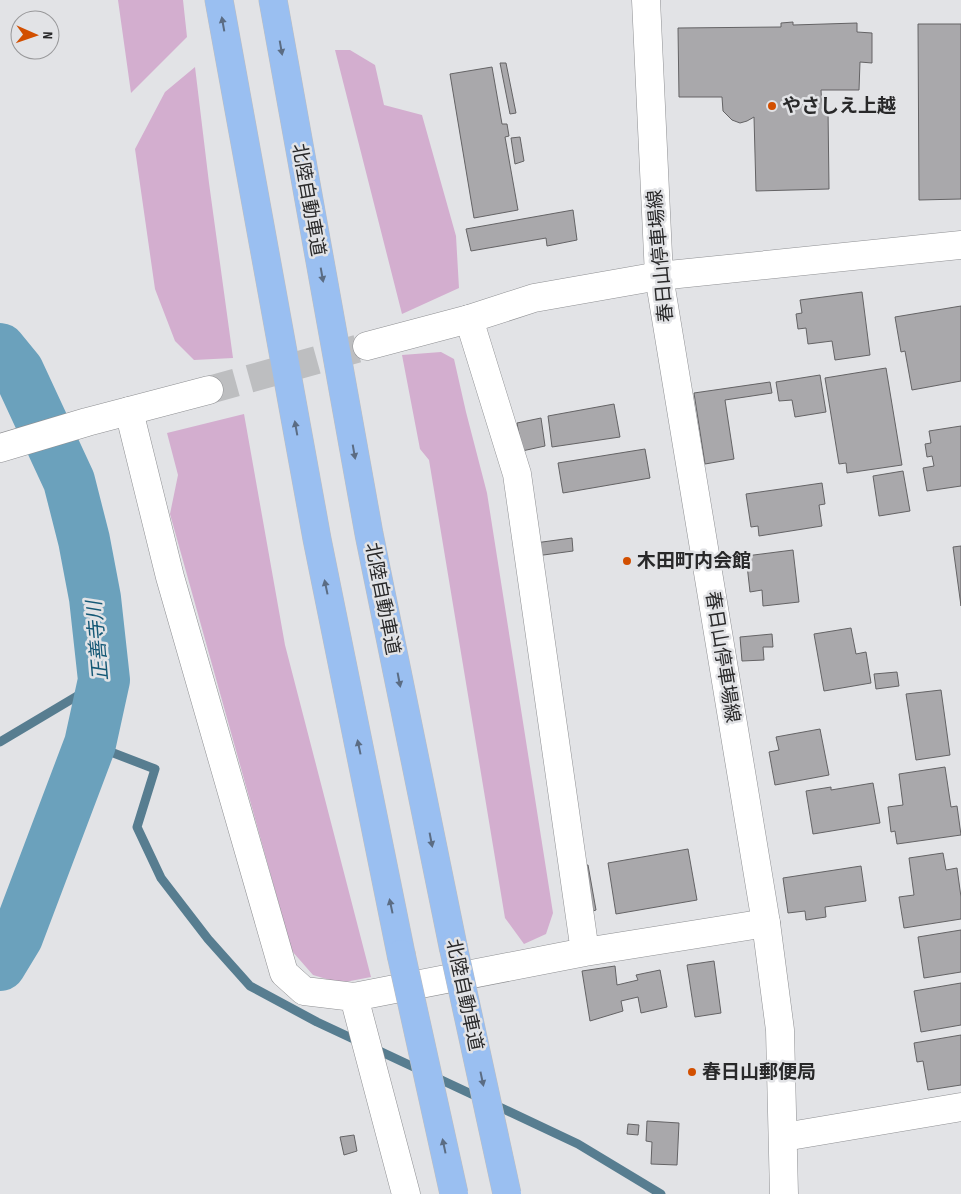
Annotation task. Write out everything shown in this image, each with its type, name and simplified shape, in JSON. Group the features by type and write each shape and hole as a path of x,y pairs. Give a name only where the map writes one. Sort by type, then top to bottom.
{"highway":[{"path":"219,0 317,540 401,954 454,1194"},
{"name":"北陸自動車道","path":"272,0 369,534 453,946 507,1194"}],"street":[{"name":"春日山停車場線","path":"646,0 659,276 766,923 780,1030 784,1194"},
{"path":"367,346 469,320 534,298 659,276 961,244"},
{"path":"469,320 517,474 585,952"},
{"path":"0,448 87,422 209,390"},
{"path":"130,411 170,578 284,972 304,991 354,997 585,952 766,923"},
{"path":"354,997 406,1194"},
{"path":"784,1137 961,1107"}],"shaded area":[{"path":"118,0 183,0 187,37 131,93"},
{"path":"335,50 350,50 375,65 384,105 422,115 456,236 459,288 402,314"},
{"path":"195,67 233,358 194,360 175,341 155,289 135,149 165,92"},
{"path":"441,352 454,359 487,493 553,913 546,934 524,944 505,918 429,460 420,449 402,355"},
{"path":"244,414 285,645 371,977 340,983 313,975 292,951 170,514 178,475 167,433"}],"building":[{"name":"やさしえ上越","path":"793,22 793,25 857,23 857,32 872,33 872,63 860,62 859,90 821,90 822,109 828,109 829,189 756,191 754,117 740,123 732,120 723,111 722,97 679,97 678,28 781,27 781,23"},
{"path":"918,24 961,24 961,199 919,200"},
{"path":"500,63 506,63 516,113 510,114"},
{"path":"492,67 502,124 507,124 509,136 505,137 518,210 474,218 450,74"},
{"path":"520,137 524,161 515,164 511,138"},
{"path":"573,210 577,240 547,246 546,238 471,251 466,229"},
{"path":"862,292 870,355 835,360 832,341 808,344 806,328 798,329 796,314 802,313 800,300"},
{"path":"961,306 961,381 912,390 905,351 901,352 895,317"},
{"path":"886,368 902,465 847,473 846,463 839,464 825,378"},
{"path":"820,375 826,412 795,417 792,400 779,401 776,382"},
{"path":"770,382 772,393 725,400 734,459 705,464 694,393"},
{"path":"614,404 620,437 552,447 548,416"},
{"path":"541,418 545,446 522,451 517,423"},
{"path":"961,426 961,486 927,491 923,468 934,466 932,456 927,457 925,444 931,443 929,431"},
{"path":"645,449 650,478 563,493 558,463"},
{"path":"903,471 910,511 879,516 873,476"},
{"path":"822,483 825,504 819,505 822,526 759,536 758,526 751,527 746,494"},
{"path":"572,538 573,551 536,556 535,543"},
{"path":"961,546 961,606 953,547"},
{"path":"793,550 799,602 763,606 762,590 750,592 746,556"},
{"path":"851,628 856,654 866,652 871,683 824,691 814,634"},
{"path":"772,634 773,647 763,647 764,660 742,661 740,637"},
{"path":"897,672 899,686 876,689 874,674"},
{"path":"941,690 950,755 916,760 906,694"},
{"path":"820,729 829,775 775,785 769,752 779,750 776,737"},
{"path":"945,767 951,807 957,806 961,835 897,844 895,831 891,832 888,807 903,805 899,774"},
{"path":"873,783 880,823 813,834 806,791 831,787 831,790"},
{"path":"688,849 697,900 616,914 608,863"},
{"path":"943,853 946,870 957,868 961,897 961,919 904,928 899,897 914,895 909,858"},
{"path":"588,865 596,910 587,913 578,866"},
{"path":"861,866 866,901 825,907 826,917 806,920 805,911 788,913 783,878"},
{"path":"961,930 961,972 924,978 918,937"},
{"path":"714,961 721,1013 695,1017 687,965"},
{"path":"615,966 617,985 638,980 636,975 660,970 667,1007 641,1013 638,997 621,1001 623,1011 590,1021 582,971"},
{"path":"961,983 961,1025 921,1032 914,991"},
{"path":"961,1035 961,1085 928,1090 923,1061 917,1062 914,1043"},
{"path":"647,1121 679,1123 677,1165 651,1164 652,1142 646,1141"},
{"path":"628,1124 639,1125 638,1135 627,1134"},
{"path":"354,1135 357,1151 344,1155 340,1137"}],"waterway":[{"name":"正善寺川","path":"0,349 18,371 69,481 84,540 95,598 104,680 90,744 17,937 0,965"},
{"path":"0,742 104,680"},
{"path":"90,744 155,769 137,827 161,878 208,939 250,986 317,1022 362,1043"},
{"path":"373,1048 482,1099"},
{"path":"493,1104 578,1144 661,1194"}],"tunnel":[{"path":"209,390 367,346"}],"place":[{"name":"やさしえ上越","path":"772,106"},
{"name":"木田町内会館","path":"627,561"},
{"name":"春日山郵便局","path":"692,1072"}]}
